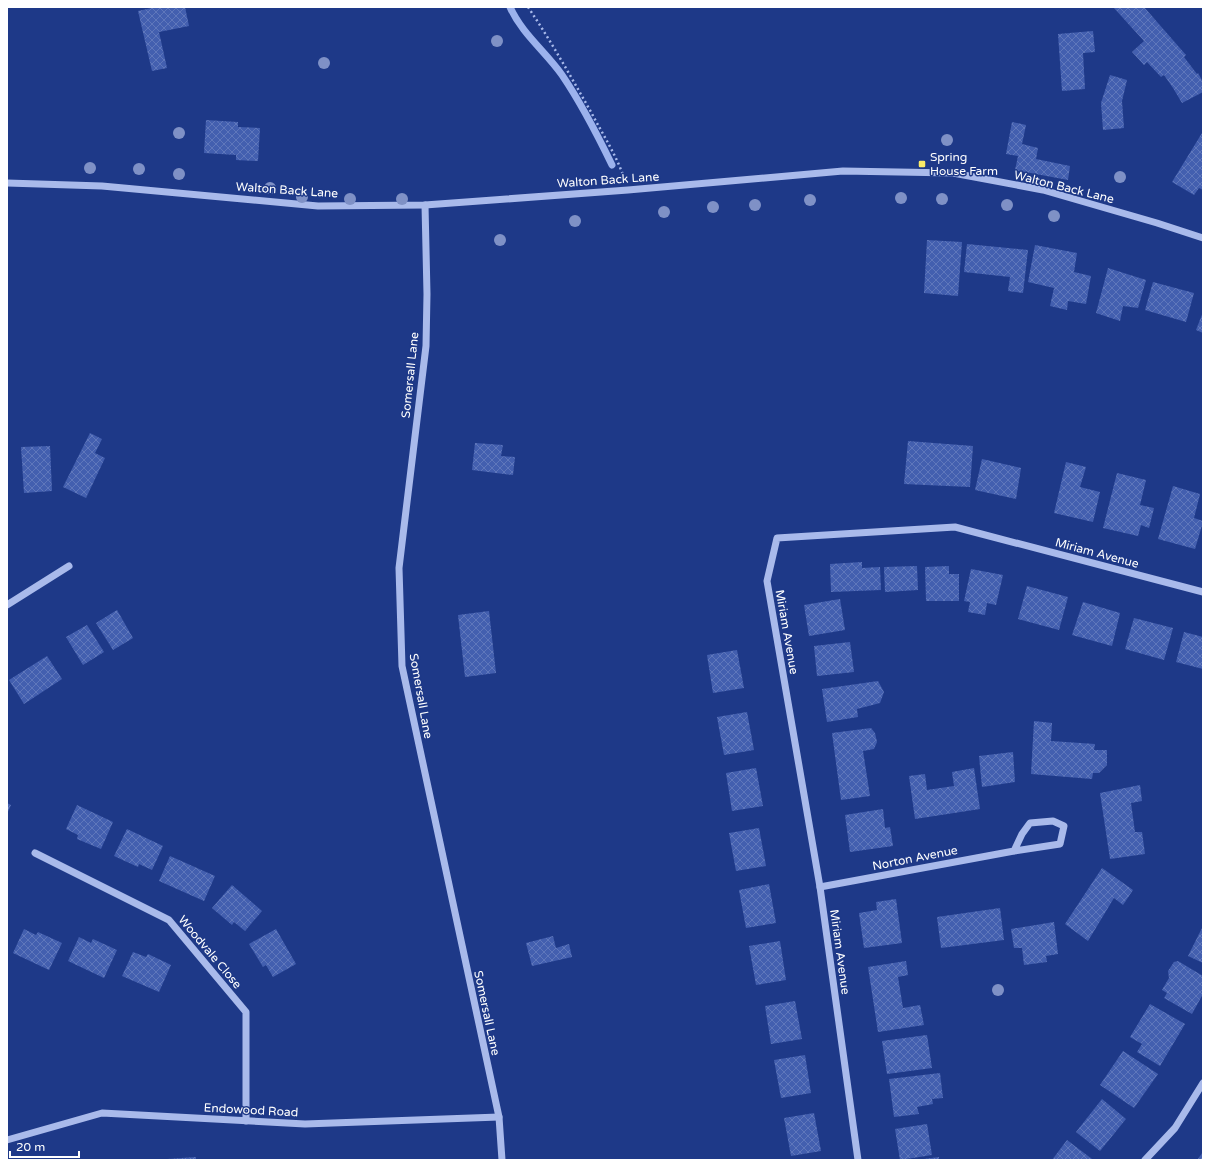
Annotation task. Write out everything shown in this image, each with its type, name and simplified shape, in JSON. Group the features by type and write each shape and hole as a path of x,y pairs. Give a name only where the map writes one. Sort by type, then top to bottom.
{"street":[{"name":"Walton Back Lane","path":"7,183 102,186 318,206 425,206 843,171 953,173 1043,190 1203,238"},
{"name":"Somersall Lane","path":"425,206 427,294 426,346 399,568 402,666 499,1118 502,1160"},
{"name":"Miriam Avenue","path":"858,1160 820,887 768,581 777,538 955,527 1203,592"},
{"path":"7,605 69,566"},
{"name":"Norton Avenue","path":"820,887 1014,851 1060,844 1064,826 1054,821 1030,823 1022,834 1014,851"},
{"name":"Woodvale Close","path":"35,853 169,920 246,1012 246,1121"},
{"path":"1145,1160 1175,1128 1203,1082"},
{"name":"Endowood Road","path":"7,1140 102,1113 305,1124 499,1118"}],"path":[{"path":"528,7 552,43 618,161 628,190"}],"building":[{"path":"156,7 185,7 189,26 159,32 167,68 152,71 138,11"},
{"path":"1113,7 1144,7 1186,55 1184,57 1197,74 1198,73 1203,82 1203,92 1182,103 1164,75 1161,77 1147,62 1144,65 1132,52 1144,41"},
{"path":"1093,31 1095,52 1083,53 1085,89 1062,91 1058,34"},
{"path":"1110,75 1127,80 1122,101 1124,128 1103,130 1101,103"},
{"path":"206,120 238,122 238,127 260,128 258,161 236,160 236,155 204,153"},
{"path":"1012,122 1026,125 1022,144 1038,148 1036,159 1070,166 1068,180 1015,170 1018,156 1006,154"},
{"path":"1202,133 1203,190 1199,188 1194,195 1172,182"},
{"path":"927,240 962,242 958,296 924,293"},
{"path":"967,244 1028,250 1023,293 1008,291 1010,277 964,272"},
{"path":"1035,245 1077,253 1074,272 1091,276 1086,304 1068,301 1067,310 1050,306 1054,288 1028,282"},
{"path":"1108,268 1146,280 1138,308 1123,306 1120,321 1096,313"},
{"path":"1153,282 1194,293 1186,322 1145,310"},
{"path":"1203,312 1203,333 1196,330"},
{"path":"90,433 102,439 95,453 105,458 86,498 63,487"},
{"path":"908,441 973,446 970,487 904,484"},
{"path":"475,443 503,445 501,456 515,457 513,475 472,470"},
{"path":"50,446 52,491 24,493 21,447"},
{"path":"982,459 1021,468 1016,499 975,490"},
{"path":"1066,462 1086,467 1080,487 1100,492 1093,522 1054,513"},
{"path":"1117,473 1146,480 1140,505 1154,508 1149,528 1141,525 1138,536 1103,528"},
{"path":"1173,486 1200,494 1194,518 1203,522 1195,549 1158,539"},
{"path":"862,562 862,568 880,567 881,590 831,592 830,564"},
{"path":"917,566 918,590 885,592 884,567"},
{"path":"949,566 949,574 959,574 959,601 926,601 925,567"},
{"path":"971,569 1003,575 996,605 987,603 985,615 968,612 970,602 964,601"},
{"path":"1027,586 1068,597 1059,630 1018,619"},
{"path":"840,599 845,630 809,636 804,605"},
{"path":"1083,602 1120,613 1112,646 1072,635"},
{"path":"117,610 133,638 113,650 96,623"},
{"path":"489,611 496,673 465,677 458,615"},
{"path":"1134,618 1173,628 1164,660 1125,649"},
{"path":"87,625 104,652 83,665 66,637"},
{"path":"1184,632 1203,637 1203,669 1176,662"},
{"path":"850,642 854,672 817,676 814,646"},
{"path":"737,650 744,688 713,693 707,655"},
{"path":"47,656 62,679 24,704 9,680"},
{"path":"878,681 884,692 880,703 857,709 858,717 827,722 822,689"},
{"path":"747,712 754,750 724,755 717,717"},
{"path":"1034,721 1052,723 1051,741 1095,744 1094,750 1107,750 1107,765 1099,773 1093,773 1092,779 1031,774"},
{"path":"871,728 875,733 877,742 874,749 863,751 870,796 841,800 832,733"},
{"path":"1013,752 1015,782 982,787 979,756"},
{"path":"756,768 763,806 732,811 726,773"},
{"path":"974,768 980,809 915,819 909,776 925,774 927,790 954,786 952,772"},
{"path":"1140,785 1142,801 1131,803 1135,832 1142,832 1145,854 1110,859 1100,793"},
{"path":"7,803 11,805 7,814"},
{"path":"77,805 113,822 101,849 77,839 78,835 66,829"},
{"path":"883,809 885,828 890,827 893,846 850,852 845,815"},
{"path":"759,828 766,866 736,871 729,833"},
{"path":"127,829 163,846 152,870 139,864 138,867 114,856"},
{"path":"170,856 215,876 204,901 159,881"},
{"path":"1102,868 1133,890 1123,905 1114,898 1088,941 1065,924"},
{"path":"769,884 776,923 746,928 739,890"},
{"path":"232,885 262,911 245,931 234,922 232,925 212,908"},
{"path":"896,899 902,943 864,948 859,913 877,910 876,902"},
{"path":"1000,908 1004,940 941,948 937,917"},
{"path":"1054,922 1058,954 1046,956 1047,962 1024,965 1022,948 1014,948 1011,929"},
{"path":"1203,926 1203,963 1188,956"},
{"path":"24,929 36,935 38,932 62,943 49,970 13,953"},
{"path":"276,929 296,964 273,977 266,965 263,967 249,944"},
{"path":"553,936 556,948 569,944 572,957 532,966 526,943"},
{"path":"79,937 91,943 93,939 117,950 104,978 68,961"},
{"path":"780,941 786,980 756,985 749,946"},
{"path":"133,952 146,957 148,954 171,965 159,992 122,976"},
{"path":"906,961 908,975 898,977 903,1008 920,1005 924,1025 878,1032 868,967"},
{"path":"1178,961 1203,976 1203,994 1192,1014 1164,998 1167,993 1162,990 1169,978 1168,971 1174,962"},
{"path":"795,1001 802,1039 771,1044 765,1006"},
{"path":"1150,1004 1185,1024 1160,1066 1137,1052 1142,1044 1130,1037"},
{"path":"927,1035 932,1068 887,1074 882,1041"},
{"path":"1123,1051 1158,1074 1134,1108 1100,1085"},
{"path":"805,1055 811,1093 781,1098 774,1060"},
{"path":"940,1073 943,1098 932,1099 933,1104 917,1107 919,1114 894,1117 889,1079"},
{"path":"1102,1099 1126,1119 1100,1151 1076,1132"},
{"path":"814,1113 821,1151 791,1156 784,1118"},
{"path":"927,1124 932,1155 900,1160 895,1129"},
{"path":"1067,1140 1092,1159 1092,1160 1052,1160"},
{"path":"1203,1152 1203,1160 1197,1160"},
{"path":"196,1157 196,1160 167,1160 167,1159"},
{"path":"939,1157 939,1160 924,1160 924,1159"}],"waterway":[{"path":"510,7 527,34 562,75 601,142 612,165"}],"place":[{"name":"Spring House Farm","path":"922,164"}]}
